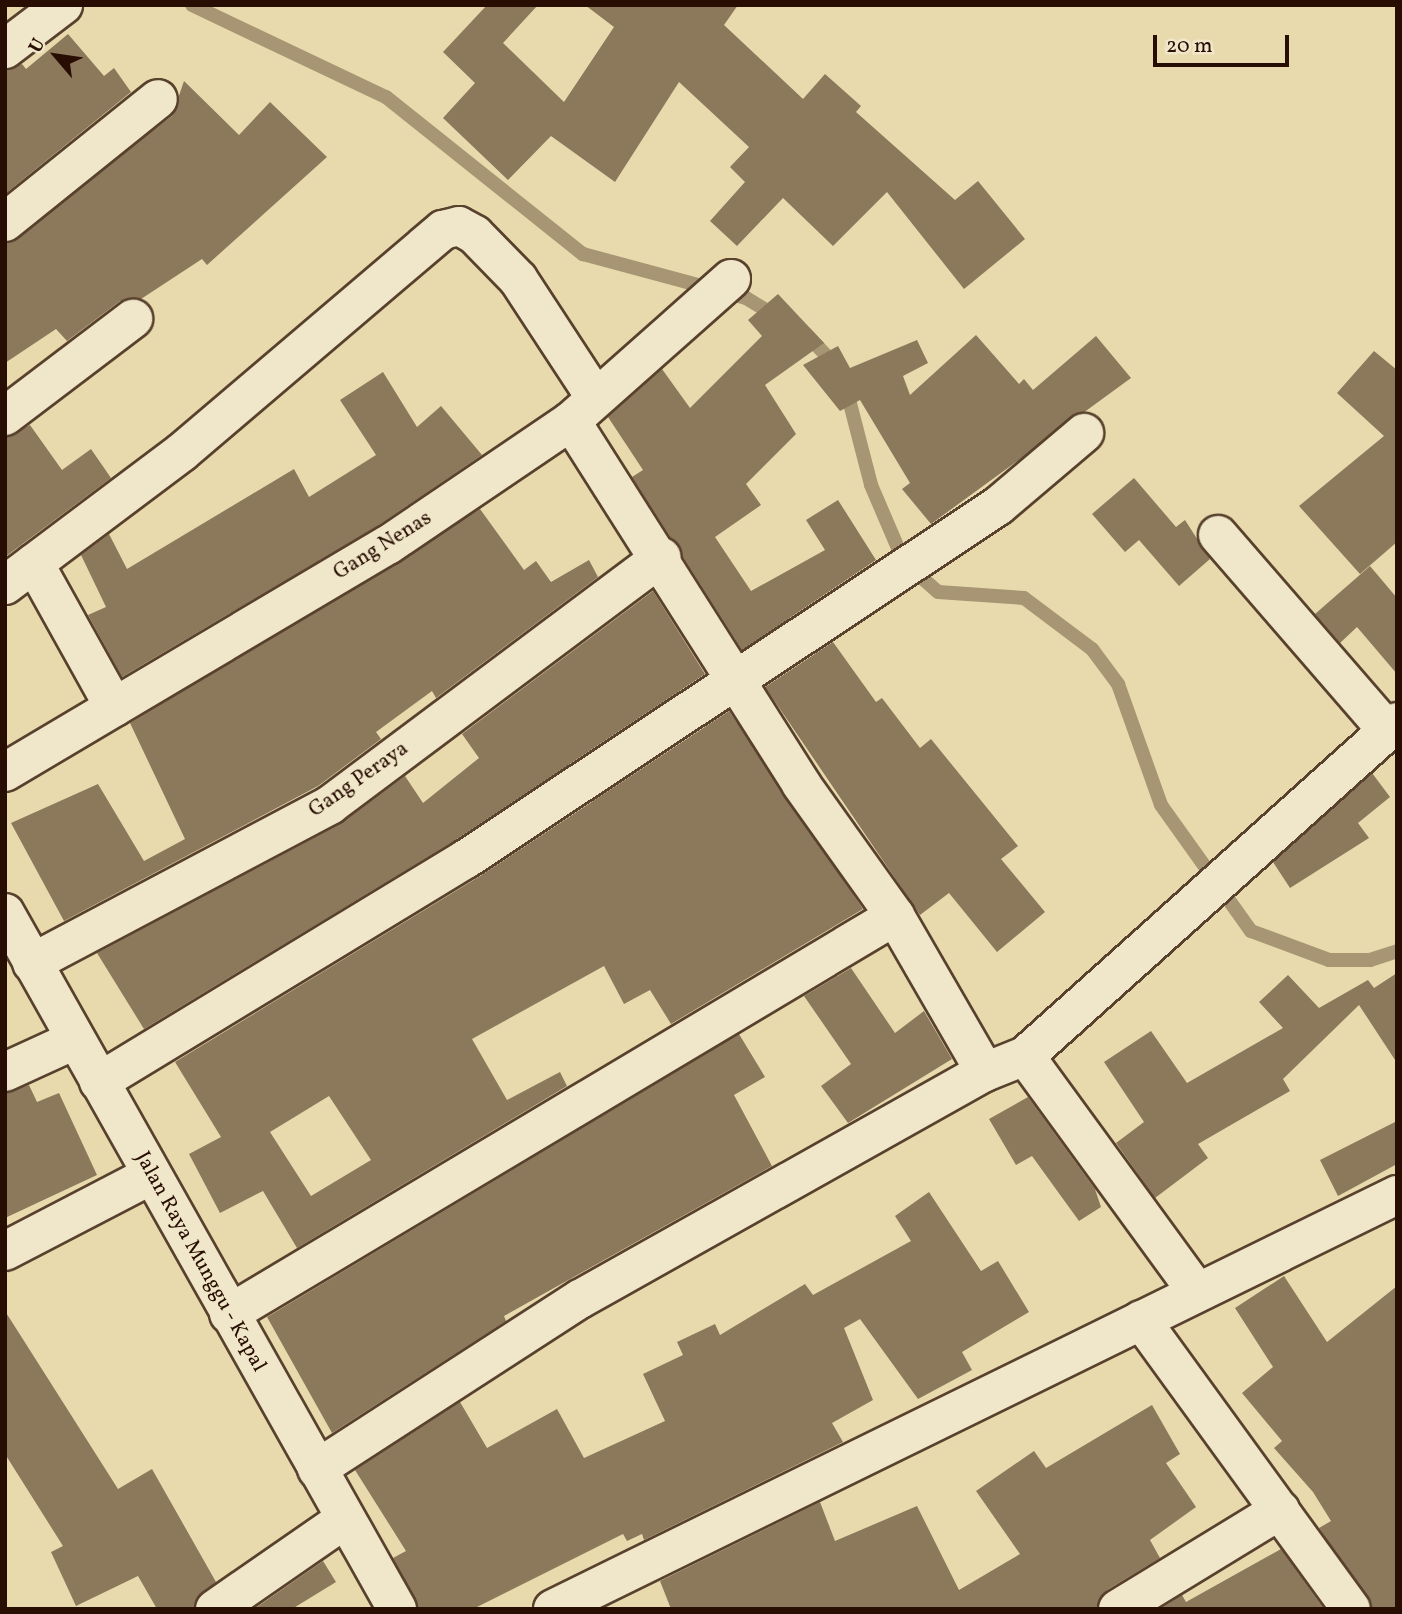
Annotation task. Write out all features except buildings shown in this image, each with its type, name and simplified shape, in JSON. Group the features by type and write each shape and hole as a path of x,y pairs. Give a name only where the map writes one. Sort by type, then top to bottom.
{"street":[{"path":"5,49 63,5"},
{"path":"5,222 158,99"},
{"path":"114,707 20,574 183,452 443,230 459,226 475,235 518,279 661,557 733,677 895,916 985,1072"},
{"name":"Gang Nenas","path":"5,772 388,545 584,409 731,279"},
{"path":"5,416 133,318"},
{"path":"99,1082 466,859 733,677 998,506 1083,433"},
{"path":"317,1469 580,1299 985,1072 1026,1056 1392,726 1218,536"},
{"name":"Gang Peraya","path":"32,963 330,805 661,557"},
{"name":"Jalan Raya Munggu - Kapal","path":"5,913 397,1609"},
{"path":"229,1314 895,916"},
{"path":"5,1072 75,1040"},
{"path":"1026,1056 1197,1292"},
{"path":"5,1251 151,1175"},
{"path":"552,1609 1397,1195"},
{"path":"1141,1320 1352,1609"},
{"path":"1118,1609 1280,1510"},
{"path":"215,1609 345,1519"}],"waterway":[{"path":"192,5 386,97 583,254 746,298 776,316"},
{"path":"806,334 837,367"},
{"path":"846,388 871,485 904,562 938,592 1024,598 1092,649 1118,684 1161,805 1251,931 1329,960 1370,960 1397,951"}]}
